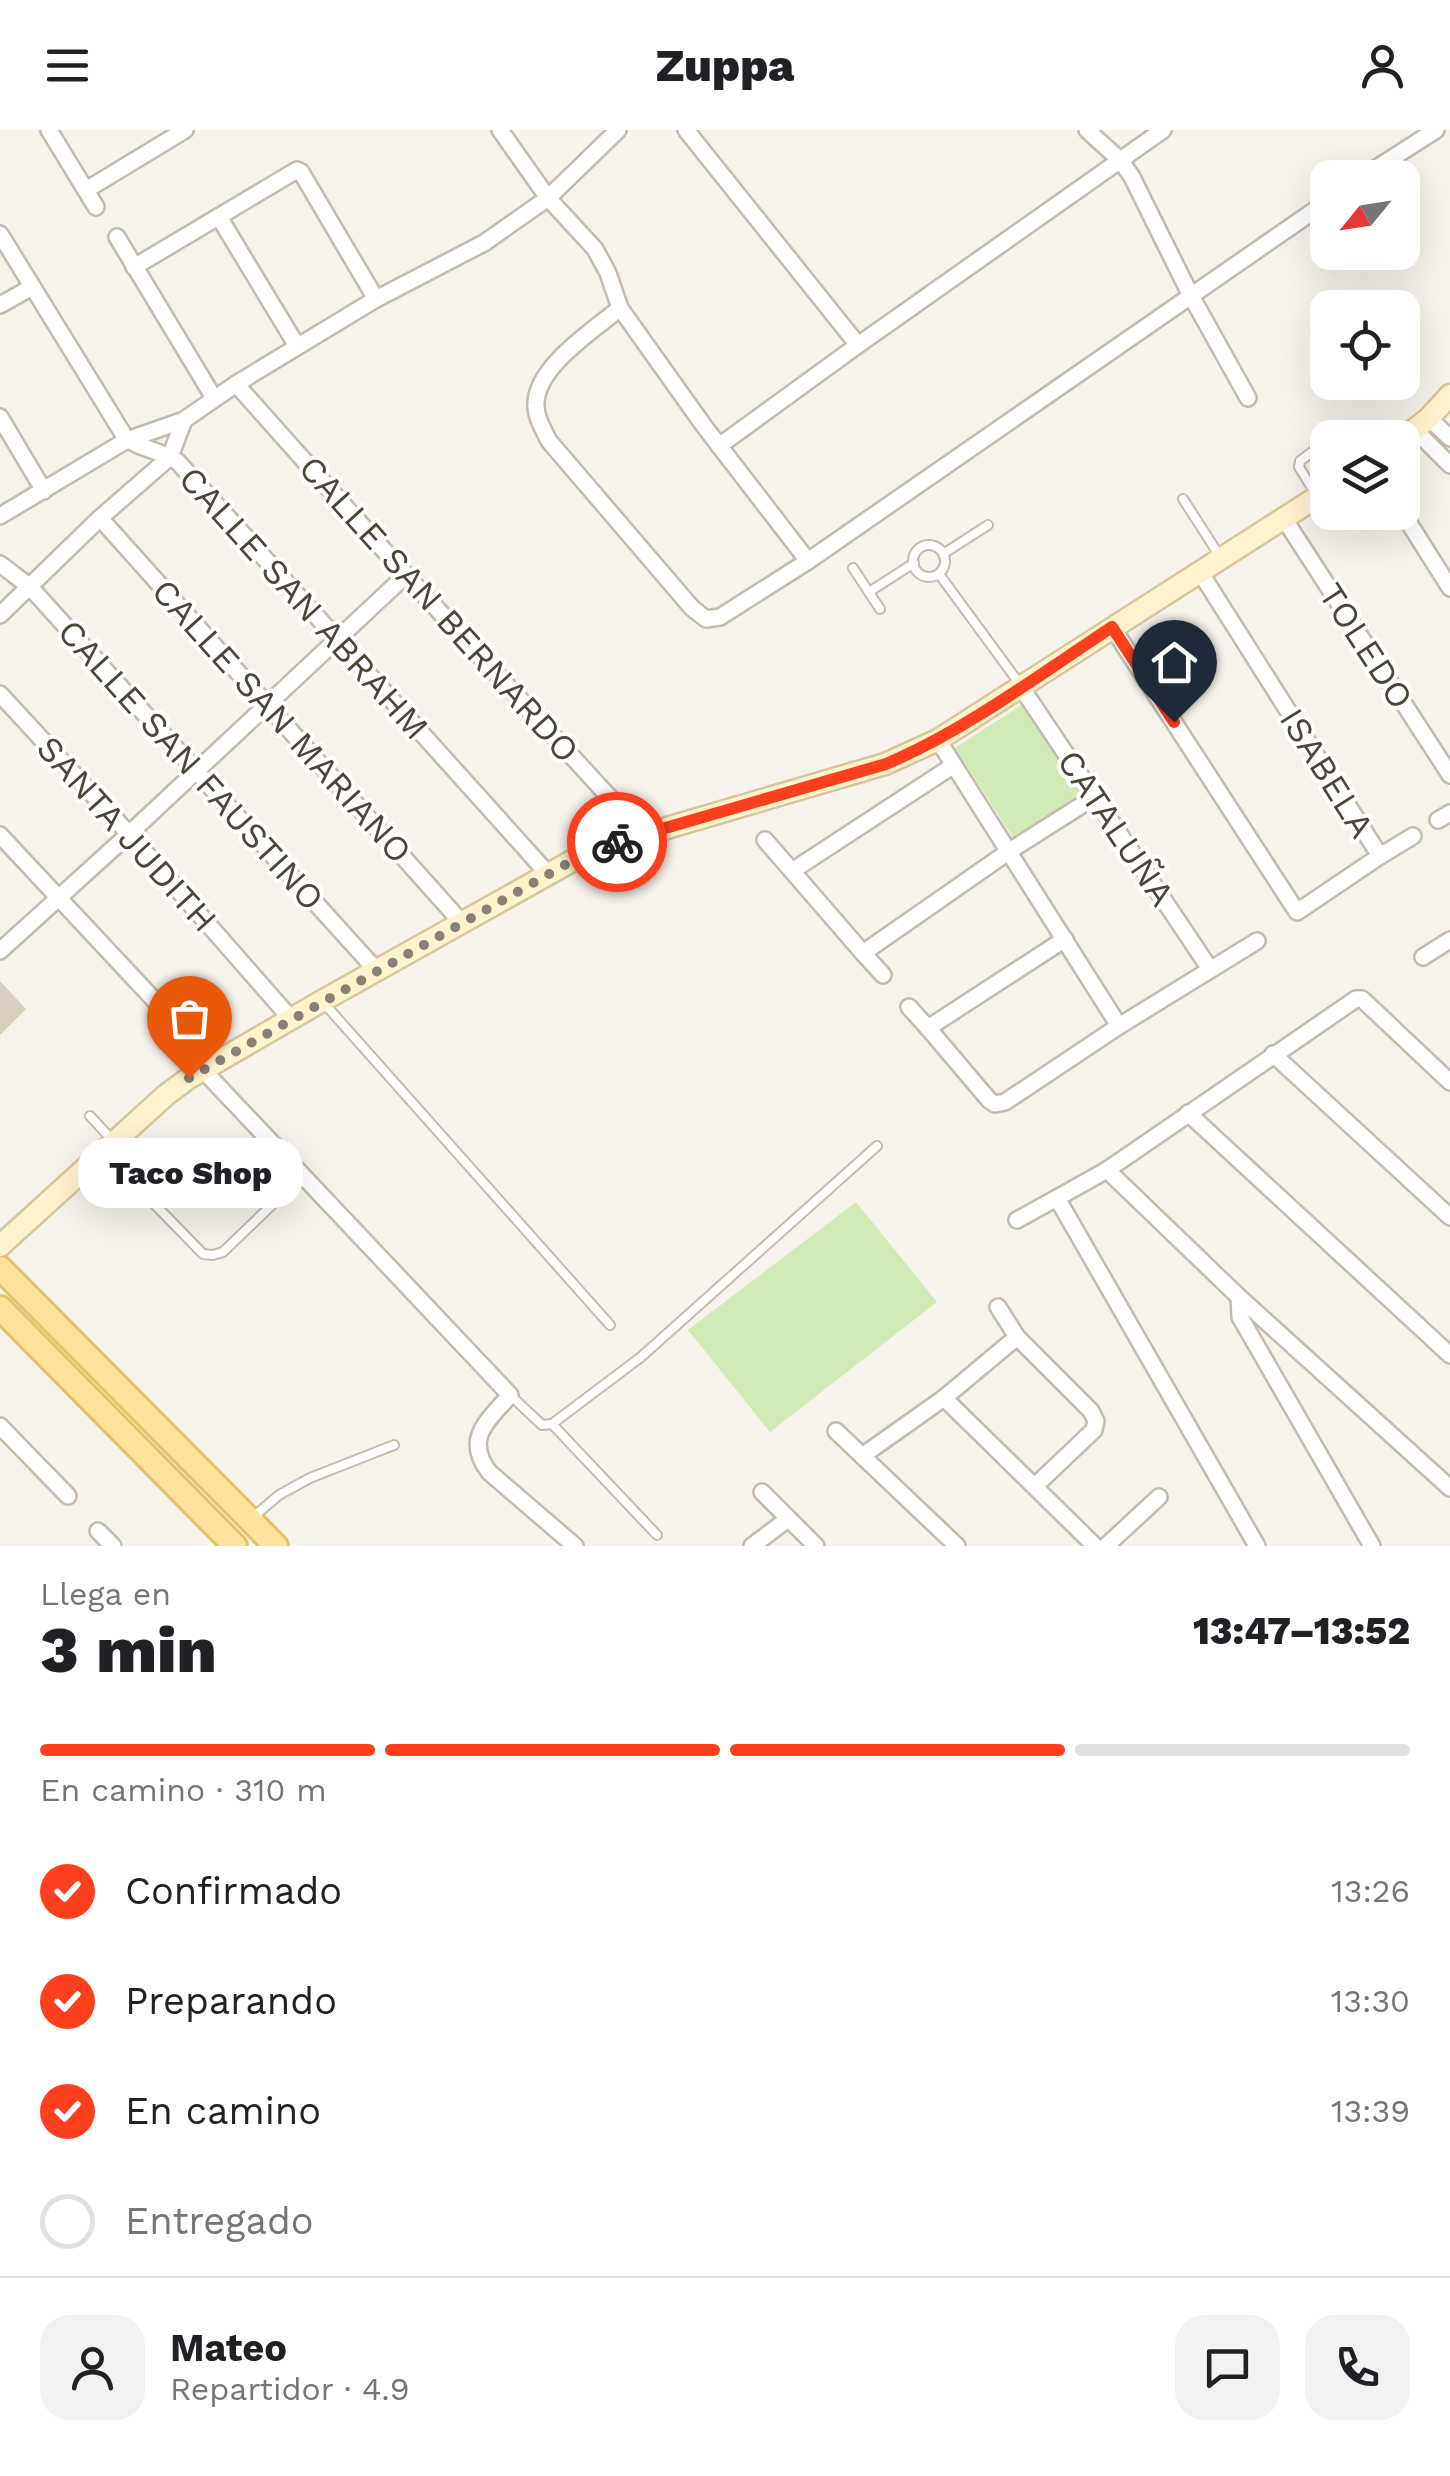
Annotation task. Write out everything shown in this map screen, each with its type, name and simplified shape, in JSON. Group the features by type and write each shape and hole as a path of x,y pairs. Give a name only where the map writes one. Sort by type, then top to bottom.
{"main road":[{"path":"0,1268 276,1546"},
{"path":"0,1308 236,1546"}],"street":[{"path":"49,130 96,207"},
{"path":"86,190 163,136 185,130"},
{"path":"500,130 548,198 595,249 620,308 808,561"},
{"path":"0,516 128,440 184,420 376,299 484,243 548,198 618,130"},
{"path":"686,130 858,345"},
{"path":"1087,130 1121,161 1132,177 1190,294 1248,398"},
{"path":"719,446 1163,130"},
{"path":"1389,160 1436,130"},
{"path":"134,267 295,171 301,172 376,299"},
{"path":"620,308 556,362 541,384 536,402 539,422 549,440 692,608 706,619 720,617 808,561 1310,212"},
{"path":"218,217 297,346"},
{"path":"0,234 128,440"},
{"path":"117,237 214,398"},
{"path":"0,305 32,287"},
{"name":"CALLE SAN BERNARDO","path":"236,384 643,834"},
{"path":"1420,424 1450,395"},
{"path":"0,417 44,491"},
{"path":"0,615 170,457 184,420"},
{"path":"1420,430 1450,438"},
{"path":"1420,434 1450,465"},
{"name":"CALLE SAN ABRAHM","path":"128,440 170,457 181,466 549,875"},
{"path":"0,1246 166,1095 322,1001 602,847 886,764 938,740 1310,500"},
{"name":"TOLEDO","path":"1282,517 1450,775"},
{"name":"CALLE SAN MARIANO","path":"100,518 463,924"},
{"path":"1413,530 1450,588"},
{"name":"CALLE SAN FAUSTINO","path":"0,564 30,587 377,971"},
{"name":"ISABELA","path":"1200,572 1380,856 1282,923"},
{"path":"0,951 406,574"},
{"path":"1112,627 1297,912"},
{"name":"CATALUÑA","path":"1021,686 1210,969"},
{"name":"SANTA JUDITH","path":"0,694 130,834 292,1020"},
{"path":"938,740 1119,1026"},
{"path":"792,871 954,766"},
{"path":"863,953 1096,796"},
{"path":"0,835 303,1176 510,1395 480,1430 477,1441 481,1462 575,1546"},
{"path":"1380,856 1413,836"},
{"path":"765,840 883,975"},
{"path":"928,1028 1065,940"},
{"path":"1423,957 1450,940"},
{"path":"909,1006 995,1104 1005,1102 1119,1026 1257,942"},
{"path":"1018,1220 1107,1170 1360,998 1450,1082"},
{"path":"1273,1054 1450,1217"},
{"path":"1188,1114 1450,1355"},
{"path":"1107,1170 1239,1297 1450,1488"},
{"path":"1058,1198 1257,1546"},
{"path":"1239,1297 1240,1317 1372,1546"},
{"path":"998,1307 1017,1337 1091,1411 1096,1421 1094,1430 1035,1486"},
{"path":"862,1456 944,1398 1017,1337"},
{"path":"944,1398 1095,1546"},
{"path":"0,1426 68,1496"},
{"path":"836,1432 957,1546"},
{"path":"762,1492 816,1546"},
{"path":"1106,1546 1159,1498"},
{"path":"752,1546 788,1519"},
{"path":"98,1530 113,1546"}],"lane":[{"path":"1310,454 1299,467 1310,479"},
{"path":"1183,500 1221,558"},
{"path":"943,554 988,525"},
{"path":"924,546 935,546 943,554 945,565 939,574 923,576 915,568 916,553 924,546"},
{"path":"869,592 914,563"},
{"path":"853,568 880,609"},
{"path":"939,574 1021,686"},
{"path":"322,1001 610,1325"},
{"path":"90,1116 133,1182 203,1254 223,1252 303,1176"},
{"path":"510,1395 542,1425 552,1424 642,1357 877,1146"},
{"path":"552,1424 657,1535"},
{"path":"250,1520 279,1495 310,1478 394,1445"}],"green space":[{"path":"1026,702 1087,793 1014,839 955,748"},
{"path":"856,1202 937,1302 770,1432 688,1330"}],"building":[{"path":"0,981 26,1009 0,1035"}],"way so far":[{"path":"189,1078 572,861 617,842"}],"place":[{"name":"Taco Shop","path":"189,1078"}],"route":[{"path":"617,842 886,764 916,751 1112,627 1174,722"}]}
